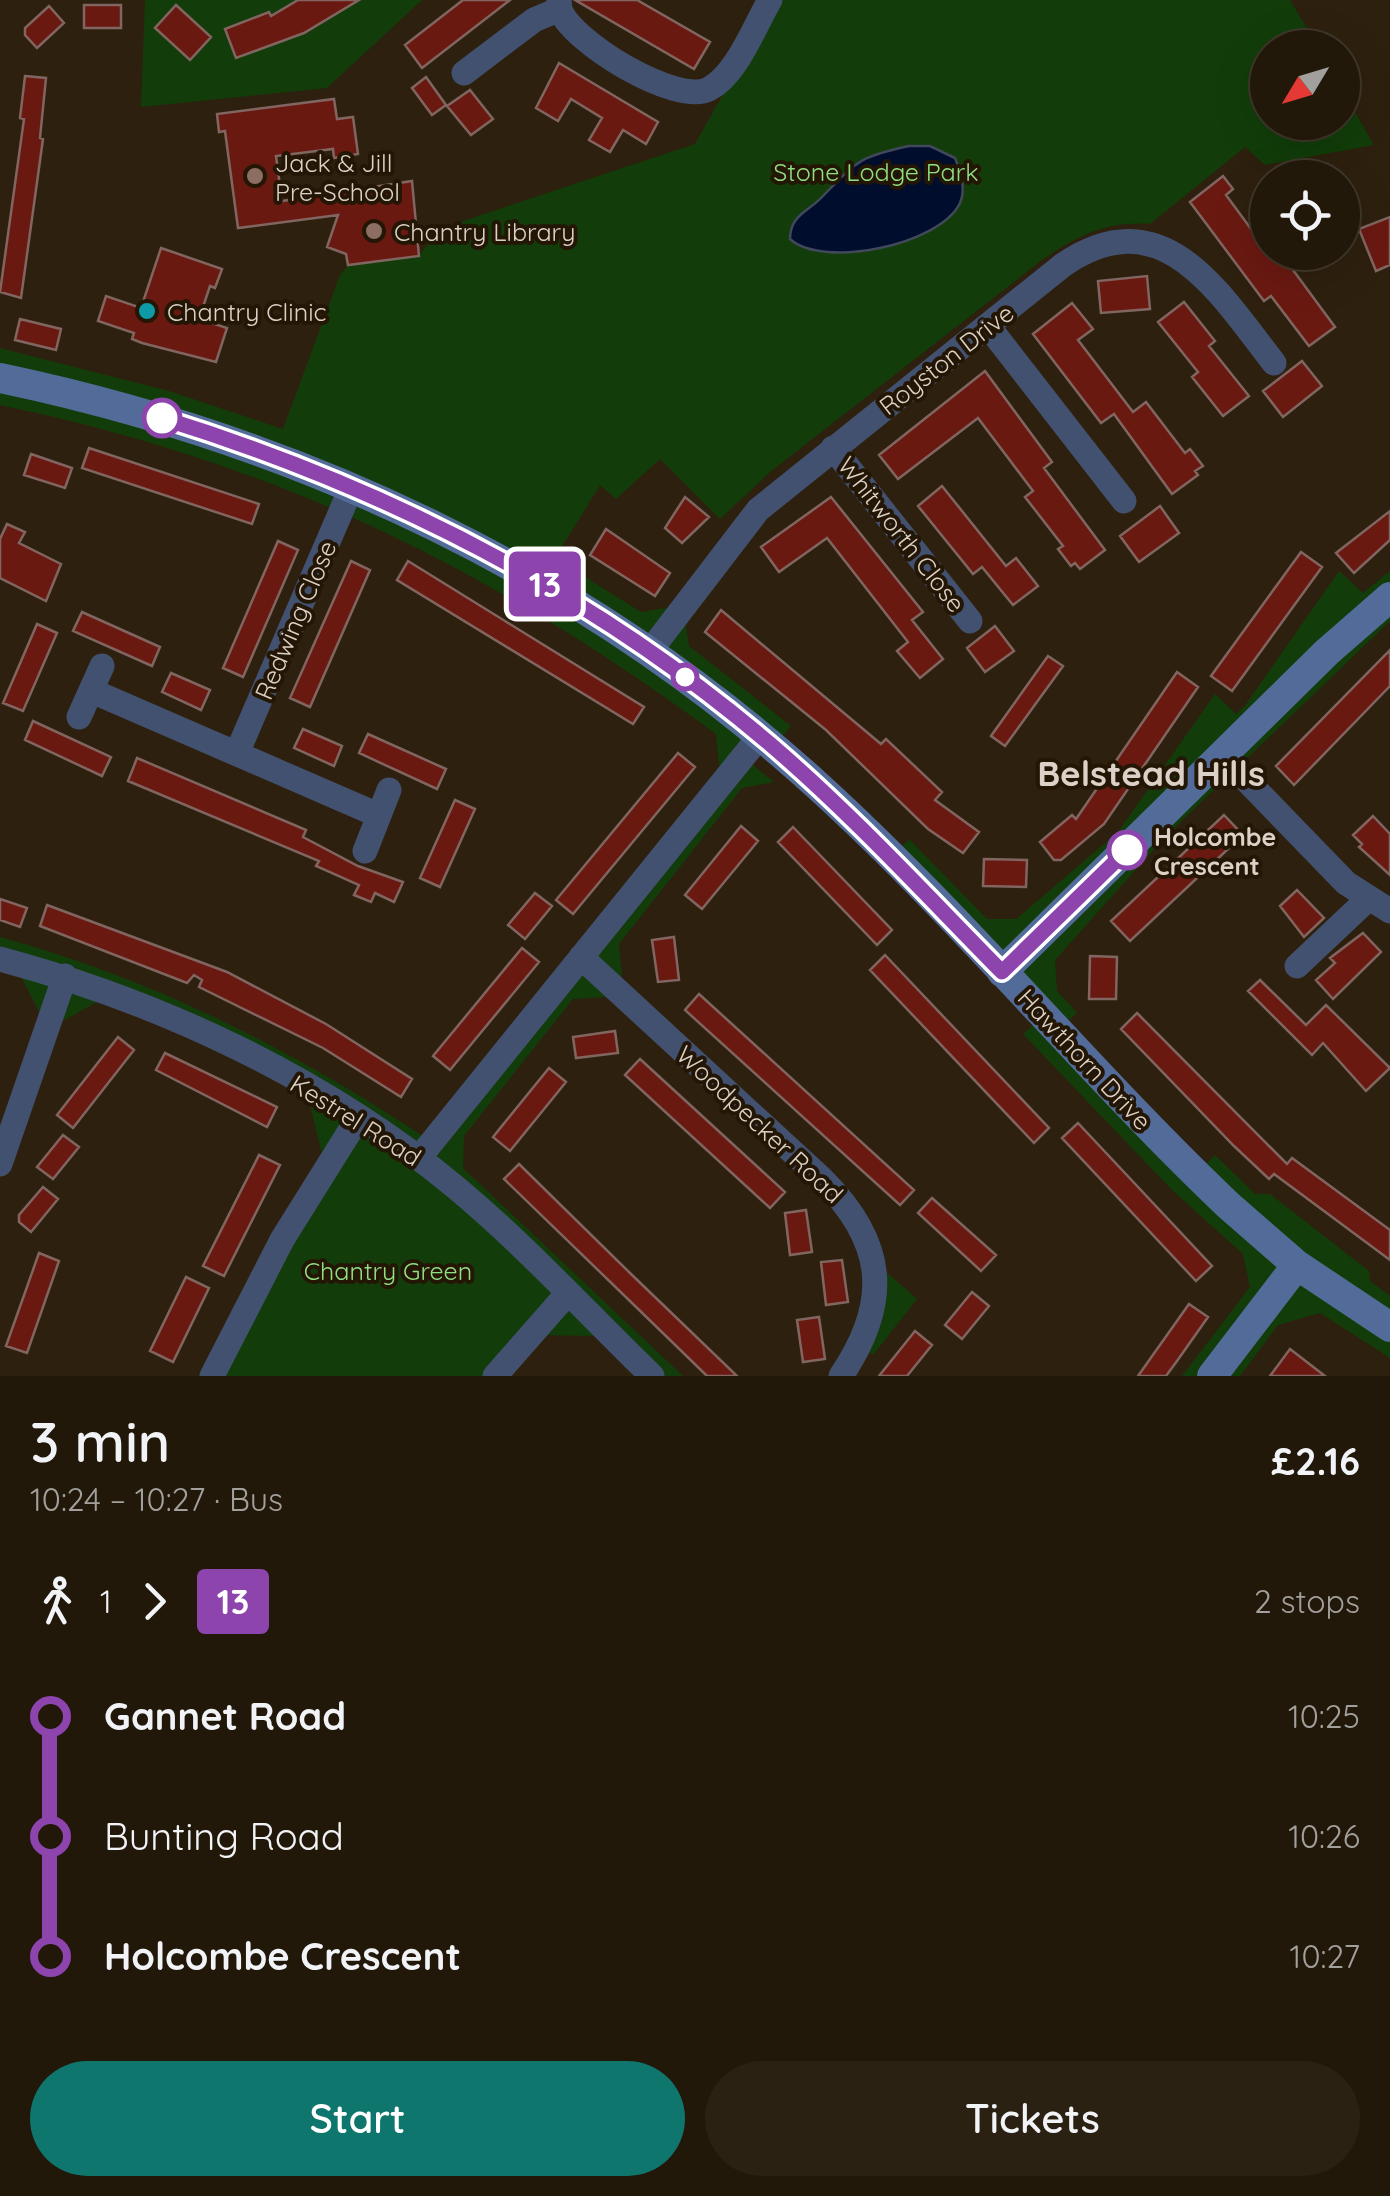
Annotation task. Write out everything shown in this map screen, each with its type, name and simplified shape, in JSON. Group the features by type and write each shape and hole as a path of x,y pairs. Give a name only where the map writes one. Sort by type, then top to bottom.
{"street":[{"path":"464,72 560,4 568,26 587,43 665,87 689,94 707,90 724,77 770,0"},
{"name":"Royston Drive","path":"650,651 742,527 833,448 1084,251 1106,243 1134,241 1172,252 1197,267 1274,363"},
{"path":"988,326 1124,501"},
{"name":"Hawthorn Drive","path":"0,378 160,417 264,451 352,486 496,556 650,651 760,736 866,832 1195,1174 1297,1265 1390,1327"},
{"name":"Whitworth Close","path":"833,448 970,621"},
{"name":"Redwing Close","path":"237,752 352,486"},
{"path":"1002,972 1390,597"},
{"path":"80,717 102,666"},
{"path":"92,690 378,815"},
{"path":"419,1158 760,736"},
{"path":"1222,756 1378,906 1297,966"},
{"path":"364,851 389,790"},
{"name":"Woodpecker Road","path":"581,957 823,1180 857,1218 871,1250 876,1284 870,1322 842,1376"},
{"name":"Kestrel Road","path":"0,959 65,976 210,1036 358,1118 419,1158 484,1212 652,1376"},
{"path":"0,1164 65,976"},
{"path":"212,1376 283,1238 358,1118"},
{"path":"1212,1376 1297,1265"},
{"path":"495,1376 567,1294"}],"green space":[{"path":"145,0 422,0 327,88 141,107"},
{"name":"Stone Lodge Park","path":"776,0 1290,0 1308,30 1250,30 1250,140 1360,140 1360,121 1374,145 1292,160 1259,160 1245,147 1150,224 1119,225 1093,232 1042,260 770,472 720,519 660,459 616,499 600,485 555,558 641,612 665,608 685,621 689,646 791,726 773,747 743,757 774,782 742,788 619,944 622,978 608,997 573,999 464,1136 463,1168 683,1376 652,1376 596,1336 529,1335 495,1376 212,1376 326,1170 309,1101 317,1093 247,1054 97,1002 59,1023 41,1015 13,962 0,959 0,937 115,975 224,1022 330,1078 432,1142 728,774 719,765 716,734 547,620 463,572 377,529 197,457 0,405 0,348 169,391 283,429 340,275 348,265 419,256 439,229 695,144"},
{"path":"1339,571 1363,593 1390,571 1390,621 1165,837 1055,960 1057,991 1077,1013 1058,1031 1196,1174 1215,1155 1255,1194 1270,1194 1369,1271 1370,1281 1390,1296 1390,1358 1320,1313 1278,1325 1240,1376 1182,1376 1250,1287 1243,1254 1173,1191 1023,1034 1042,1016 889,855 910,840 987,919 1016,919 1118,832 1215,694 1236,714 1244,707"},
{"path":"885,1271 917,1299 873,1355 861,1345"}],"water":[{"path":"909,146 930,146 955,158 962,192 960,203 948,218 906,241 853,252 806,248 790,239 796,219 851,168 868,157"}],"building":[{"path":"298,0 359,0 304,33 236,58 225,29 269,12 271,16"},
{"path":"463,0 510,0 422,68 405,45"},
{"path":"575,0 637,0 710,42 694,69"},
{"path":"84,5 121,5 121,28 84,28"},
{"path":"176,5 211,37 190,60 155,28"},
{"path":"49,6 64,23 37,48 25,35 25,28"},
{"path":"559,63 658,122 646,144 623,130 610,152 589,140 602,118 571,99 558,121 536,108"},
{"path":"25,76 46,78 40,138 43,139 21,298 0,292 24,119 20,118"},
{"path":"426,77 446,105 432,115 412,88"},
{"path":"470,90 493,119 471,135 447,106"},
{"name":"Jack & Jill Pre-School","path":"334,99 337,119 353,117 358,154 334,158 333,149 276,156 282,201 412,181 419,256 348,265 346,254 327,247 338,215 238,228 225,131 219,132 217,114"},
{"path":"1223,176 1233,189 1226,195 1250,228 1250,270 1293,270 1335,327 1309,346 1271,296 1264,301 1190,202"},
{"path":"1390,217 1390,265 1376,271 1360,229"},
{"name":"Chantry Clinic","path":"161,248 222,269 215,288 210,286 199,319 227,328 216,362 142,343 132,339 134,333 98,321 106,296 141,308"},
{"path":"1147,276 1150,309 1101,313 1098,281"},
{"path":"1184,302 1215,341 1209,346 1249,396 1223,416 1192,377 1198,372 1158,322"},
{"path":"1072,303 1093,329 1078,340 1133,412 1146,402 1185,453 1190,449 1203,466 1195,471 1198,475 1172,494 1114,414 1101,423 1033,334"},
{"path":"20,319 61,329 56,350 15,340"},
{"path":"1302,361 1322,386 1283,417 1263,391"},
{"path":"985,371 1052,462 1044,468 1105,550 1080,569 1075,563 1071,566 1058,549 1063,546 1025,497 1033,491 978,418 898,479 879,455"},
{"path":"89,448 259,504 252,524 82,468"},
{"path":"31,454 72,468 65,488 24,475"},
{"path":"942,486 1006,566 1016,558 1038,586 1013,605 982,567 973,574 918,506"},
{"path":"685,497 709,517 682,543 665,528"},
{"path":"831,497 923,612 912,620 943,659 920,678 897,651 908,642 827,538 779,572 761,547"},
{"path":"1160,506 1179,533 1139,562 1120,536"},
{"path":"1390,511 1390,540 1354,573 1336,553"},
{"path":"7,524 25,532 19,543 61,564 46,601 0,578 0,539"},
{"path":"606,529 670,573 655,596 590,555"},
{"path":"278,541 298,550 243,677 223,668"},
{"path":"1301,552 1322,567 1232,691 1211,676"},
{"path":"351,561 370,570 310,707 290,698"},
{"path":"408,561 644,707 633,724 397,580"},
{"path":"721,610 881,744 886,739 942,792 935,800 979,832 963,853 928,829 826,730 705,632"},
{"path":"82,612 160,647 152,666 73,631"},
{"path":"37,624 57,633 23,711 3,703"},
{"path":"995,626 1014,651 985,672 967,648"},
{"path":"1390,650 1390,686 1294,785 1276,766"},
{"path":"1048,656 1063,666 1005,746 991,736"},
{"path":"1177,672 1198,687 1104,824 1061,860 1054,860 1040,842 1072,815 1076,819"},
{"path":"171,673 210,690 201,710 162,692"},
{"path":"33,721 111,757 102,776 25,740"},
{"path":"303,729 342,746 334,766 294,748"},
{"path":"368,734 446,769 437,789 359,753"},
{"path":"678,753 695,767 573,914 556,900"},
{"path":"137,758 306,830 303,837 358,866 403,882 394,902 375,893 371,902 354,895 359,885 316,866 319,861 128,781"},
{"path":"455,800 475,809 440,887 420,878"},
{"path":"1224,815 1243,835 1130,941 1111,921"},
{"path":"1373,816 1390,834 1390,875 1359,847 1362,844 1353,835"},
{"path":"741,826 758,841 702,909 685,895"},
{"path":"793,827 892,930 877,945 778,842"},
{"path":"984,859 1027,860 1026,887 983,886"},
{"path":"1297,890 1324,918 1304,937 1280,906"},
{"path":"535,893 552,906 525,939 508,925"},
{"path":"0,899 27,908 20,927 0,920"},
{"path":"47,905 227,972 326,1024 412,1079 401,1097 323,1048 199,987 202,980 194,975 187,983 40,926"},
{"path":"1363,933 1381,952 1333,999 1316,980 1335,963 1330,958"},
{"path":"674,937 679,980 658,982 652,940"},
{"path":"522,948 539,962 450,1070 433,1056"},
{"path":"885,955 1049,1128 1034,1143 870,970"},
{"path":"1090,956 1117,957 1116,999 1089,999"},
{"path":"1260,980 1306,1025 1326,1005 1390,1068 1366,1091 1323,1043 1312,1055 1248,991"},
{"path":"699,994 914,1190 900,1205 685,1010"},
{"path":"1137,1013 1287,1164 1292,1158 1390,1230 1390,1260 1274,1174 1269,1179 1234,1146 1121,1029"},
{"path":"615,1031 618,1053 576,1058 573,1037"},
{"path":"118,1037 134,1050 73,1128 57,1115"},
{"path":"165,1053 277,1107 267,1127 156,1070"},
{"path":"640,1059 785,1192 770,1208 625,1075"},
{"path":"549,1068 566,1082 510,1151 493,1137"},
{"path":"1078,1123 1212,1266 1196,1281 1062,1138"},
{"path":"63,1135 79,1147 53,1179 37,1167"},
{"path":"259,1155 280,1165 224,1276 203,1266"},
{"path":"519,1164 737,1376 707,1376 504,1179"},
{"path":"43,1187 58,1199 31,1232 19,1222 19,1215"},
{"path":"932,1198 996,1255 981,1271 918,1213"},
{"path":"806,1210 812,1252 790,1255 785,1213"},
{"path":"39,1253 59,1261 27,1353 6,1346"},
{"path":"842,1260 848,1302 826,1305 821,1262"},
{"path":"186,1277 209,1288 173,1362 150,1351"},
{"path":"972,1292 989,1306 962,1339 945,1325"},
{"path":"1189,1304 1208,1317 1177,1361 1166,1376 1138,1376"},
{"path":"819,1317 825,1359 803,1362 797,1320"},
{"path":"915,1331 932,1345 907,1376 879,1376"},
{"path":"1290,1349 1325,1376 1270,1376"}],"bus line":[{"name":"13","path":"162,418 264,451 352,486 540,580 650,651 733,714 820,788 1002,972 1127,850"}],"place":[{"name":"Jack & Jill Pre-School","path":"255,176"},
{"name":"Chantry Library","path":"374,231"},
{"name":"Chantry Clinic","path":"147,311"},
{"name":"Holcombe Crescent","path":"1127,850"}],"district":[{"name":"Belstead Hills","path":"1151,773"}],"park label":[{"name":"Chantry Green","path":"388,1270"}]}
